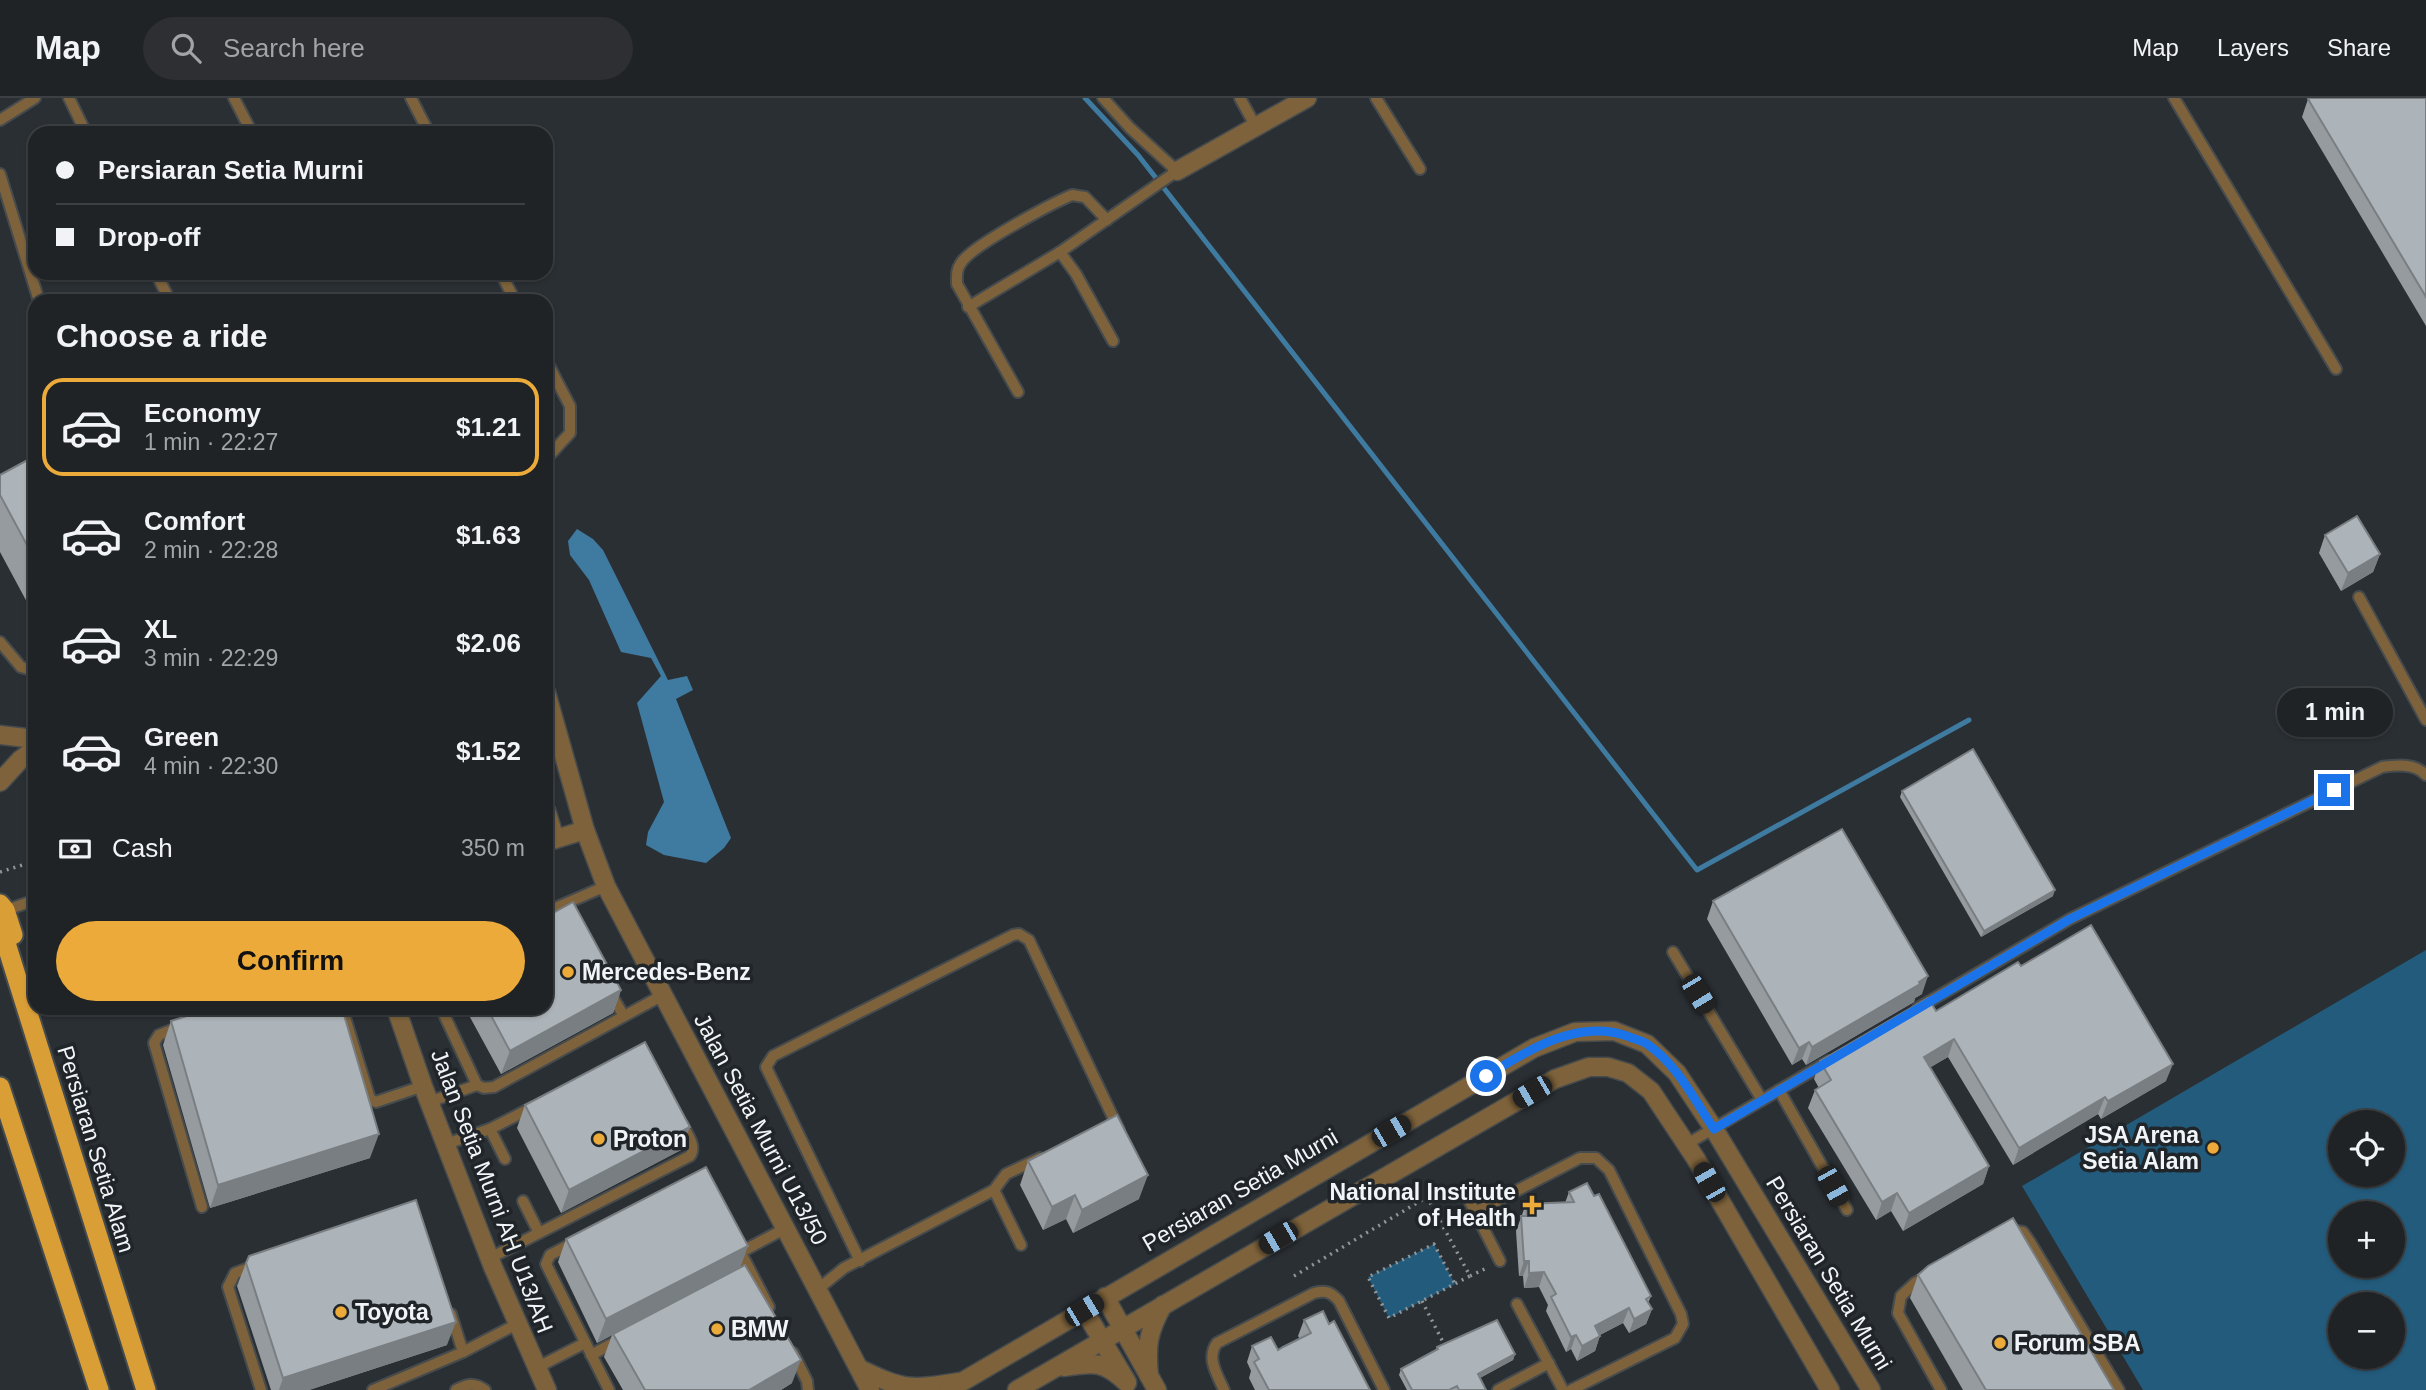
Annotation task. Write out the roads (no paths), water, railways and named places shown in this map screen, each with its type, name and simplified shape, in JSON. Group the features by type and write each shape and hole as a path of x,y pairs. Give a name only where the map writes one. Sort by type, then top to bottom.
{"highway":[{"path":"1,912 28,985"},
{"name":"Persiaran Setia Alam","path":"1,912 28,1001"},
{"name":"Persiaran Setia Alam","path":"32,1015 146,1390"},
{"path":"39,1015 156,1390"},
{"path":"0,1087 99,1390"}],"street":[{"path":"1170,175 1307,98"},
{"name":"Jalan Setia Murni U13/50","path":"553,717 585,830 606,886 870,1390"},
{"path":"0,735 28,739"},
{"path":"0,782 28,755"},
{"path":"553,840 585,830"},
{"name":"Jalan Setia Murni AH U13/AH","path":"398,1015 490,1258 547,1390"},
{"name":"Persiaran Setia Murni","path":"860,1369 899,1390 956,1386 1534,1048 1575,1032 1614,1031 1647,1044 1677,1073 1714,1129 1871,1390"},
{"path":"1017,1390 1555,1079 1589,1067 1608,1067 1628,1073 1651,1091 1687,1144 1830,1390"},
{"path":"0,1103 18,1137"},
{"path":"1105,1297 1153,1383"},
{"path":"1153,1383 1146,1348 1150,1332 1163,1305"},
{"path":"1084,1310 1129,1386"},
{"path":"1051,1370 1085,1363 1100,1364 1112,1369 1129,1386"},
{"path":"860,1369 861,1390"}],"lane":[{"path":"0,120 35,98"},
{"path":"69,98 83,126"},
{"path":"234,98 248,126"},
{"path":"411,98 425,126"},
{"path":"968,307 1060,252 1170,175 1103,98"},
{"path":"1240,98 1256,127"},
{"path":"1376,98 1420,169"},
{"path":"2174,98 2336,369"},
{"path":"0,174 28,265"},
{"path":"1018,391 968,307 957,284 957,271 965,258 978,247 1072,195 1085,197 1107,220"},
{"path":"1060,252 1076,274 1113,341"},
{"path":"553,373 570,406 570,433 553,451"},
{"path":"2358,597 2426,720"},
{"path":"0,642 21,667 28,669"},
{"path":"1907,1014 2070,919 2382,767 2401,764 2423,771 2426,775"},
{"path":"553,909 606,886"},
{"path":"1,912 28,902"},
{"path":"562,906 568,917"},
{"path":"860,1261 766,1067 773,1056 1013,935 1019,934 1029,940 1127,1145"},
{"path":"1673,952 1762,1100"},
{"path":"605,983 624,1016"},
{"path":"344,1015 370,1099 376,1102 477,1085 484,1088 494,1087 663,995"},
{"path":"444,1015 477,1085"},
{"path":"191,1023 159,1035 154,1044 202,1208"},
{"path":"1687,1144 1838,1056"},
{"path":"1779,1090 1847,1210"},
{"path":"446,1144 490,1129 539,1104"},
{"path":"490,1258 690,1156 692,1145 678,1116"},
{"path":"1104,1128 1116,1122"},
{"path":"490,1129 505,1159"},
{"path":"818,1289 844,1268 994,1190 1006,1174 1055,1151"},
{"path":"1475,1212 1580,1157 1596,1158 1609,1170 1681,1314 1683,1324 1675,1338 1571,1390"},
{"path":"994,1190 1021,1245"},
{"path":"1468,1198 1500,1261"},
{"path":"523,1201 539,1233"},
{"path":"741,1252 786,1228"},
{"path":"1998,1236 2010,1230 2023,1232 2119,1390"},
{"path":"587,1236 550,1255 546,1264 608,1390"},
{"path":"735,1241 776,1320"},
{"path":"261,1390 228,1287 235,1273 272,1260"},
{"path":"1939,1269 1915,1283 1901,1296 1898,1312 1941,1390"},
{"path":"738,1278 751,1272"},
{"path":"1224,1390 1211,1358 1217,1343 1314,1293 1325,1291 1333,1294 1339,1301 1384,1390"},
{"path":"446,1301 463,1352"},
{"path":"1517,1304 1563,1390"},
{"path":"373,1390 463,1352 517,1324"},
{"path":"591,1355 628,1335"},
{"path":"536,1368 586,1343"},
{"path":"788,1344 807,1381 808,1390"},
{"path":"1498,1390 1549,1363"},
{"path":"456,1390 467,1384 485,1390"}],"waterway":[{"path":"1085,98 1138,155 1697,870 1969,720"}],"place":[{"name":"Mercedes-Benz","path":"568,972"},
{"name":"Proton","path":"599,1139"},
{"name":"JSA Arena Setia Alam","path":"2213,1148"},
{"name":"National Institute of Health","path":"1532,1205"},
{"name":"Toyota","path":"341,1312"},
{"name":"BMW","path":"717,1329"},
{"name":"Forum SBA","path":"2000,1343"}]}
